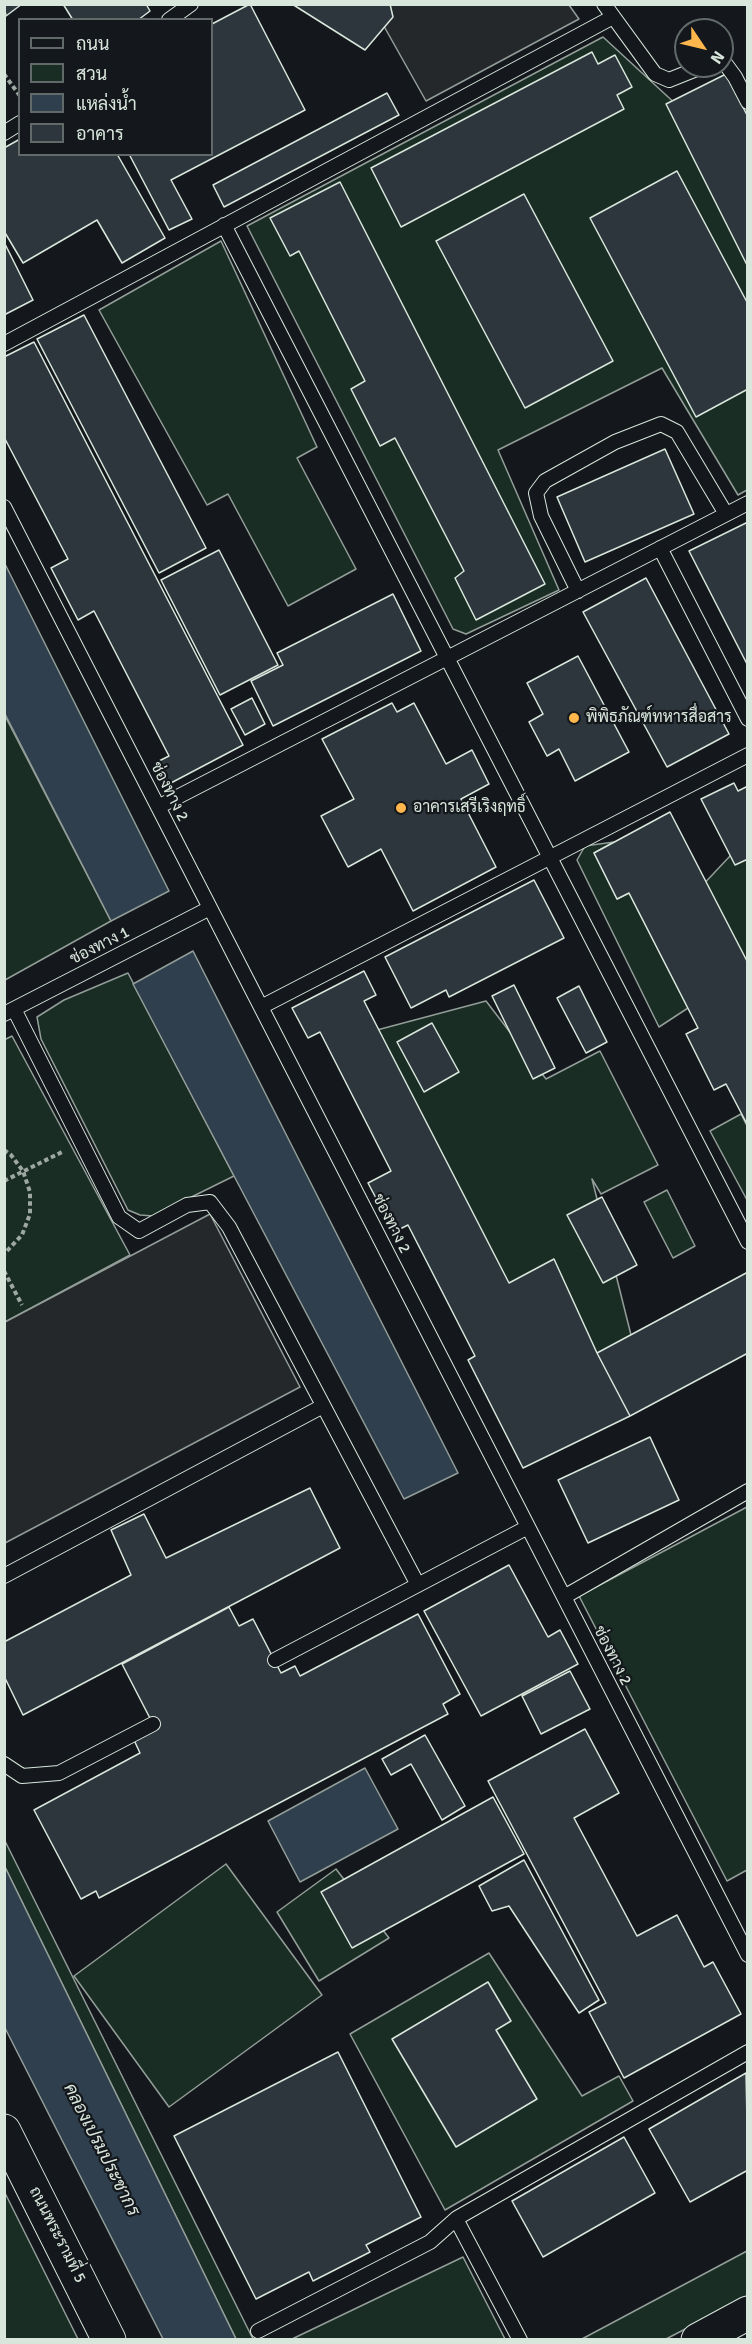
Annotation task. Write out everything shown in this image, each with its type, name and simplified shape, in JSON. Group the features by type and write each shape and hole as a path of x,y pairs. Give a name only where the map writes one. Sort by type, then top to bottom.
{"main road":[{"name":"ถนนพระรามที่ 5","path":"4,2131 109,2340"},
{"path":"698,2340 747,2313"}],"lane":[{"path":"172,18 191,4"},
{"path":"604,4 655,74 669,80 674,78"},
{"path":"4,344 613,17"},
{"path":"734,76 747,102"},
{"path":"4,133 18,124"},
{"path":"224,225 747,1242"},
{"path":"578,591 541,516 536,493 545,481 615,442 661,424 677,432 726,514"},
{"path":"158,807 747,503"},
{"name":"ช่องทาง 2","path":"4,507 747,1956"},
{"path":"660,548 747,719"},
{"path":"261,1007 747,755"},
{"name":"ช่องทาง 1","path":"9,1012 210,908"},
{"path":"9,1012 119,1217 139,1231 187,1205 210,1202 229,1227 418,1585"},
{"path":"4,1576 323,1406"},
{"path":"564,1597 747,1491"},
{"path":"275,1660 528,1527"},
{"path":"4,1764 22,1776 59,1773 153,1724"},
{"path":"258,2331 430,2242 456,2219 747,2052"},
{"path":"456,2219 520,2340"}],"path":[{"path":"4,74 18,93"},
{"path":"4,1181 81,1143"},
{"path":"4,1150 11,1155 23,1171 30,1192 30,1214 22,1235 4,1254"},
{"path":"4,1271 22,1305"}],"green space":[{"path":"603,37 692,119 747,192 747,490 738,495 662,368 498,450 559,590 466,634 453,629 247,226"},
{"path":"221,241 317,447 297,458 356,569 288,606 228,494 207,505 99,310"},
{"path":"4,714 111,921 5,980 4,980"},
{"path":"747,838 747,996 698,890"},
{"path":"614,842 594,853 617,899 629,893 688,1008 659,1027 577,860 585,846"},
{"path":"128,973 234,1176 153,1216 140,1215 128,1210 41,1039 37,1017 64,1000"},
{"path":"486,1001 546,1079 600,1051 658,1165 601,1194 592,1179 631,1335 544,1393 362,1034"},
{"path":"12,1036 130,1255 5,1322 4,1040"},
{"path":"741,1114 747,1126 747,1200 710,1131"},
{"path":"667,1190 695,1246 673,1258 644,1202"},
{"path":"747,1507 747,1870 727,1881 579,1596"},
{"path":"4,1839 253,2339 236,2339 5,1867"},
{"path":"226,1864 322,1995 169,2107 74,1976"},
{"path":"336,1869 389,1938 319,1981 277,1912"},
{"path":"489,1953 582,2096 619,2076 633,2101 445,2210 350,2034"},
{"path":"5,2193 78,2339 5,2339"},
{"path":"747,2251 747,2297 666,2339 580,2340"},
{"path":"463,2257 505,2339 292,2339"}],"shaded area":[{"path":"372,5 569,5 579,19 426,101"},
{"path":"210,1214 300,1387 5,1543 5,1322"}],"water":[{"path":"4,562 169,891 111,921 5,714"},
{"path":"193,951 458,1473 404,1499 133,984"},
{"path":"365,1768 398,1829 300,1882 268,1821"},
{"name":"คลองเปรมประชากร","path":"5,1867 236,2339 163,2339 5,2028"}],"building":[{"path":"4,4 22,4 6,16"},
{"path":"63,4 146,4 150,11 141,18 72,18"},
{"path":"250,4 305,110 171,180 192,219 169,230 130,156 213,156 213,23"},
{"path":"292,4 390,4 393,17 365,50"},
{"path":"592,52 598,64 615,55 632,87 617,95 624,109 401,227 371,168"},
{"path":"718,78 728,78 748,117 748,267 666,104"},
{"path":"387,93 399,115 224,207 213,185"},
{"path":"18,140 18,156 118,156 165,238 122,263 97,220 23,263 4,231 4,148"},
{"path":"677,171 748,304 748,389 696,417 590,218"},
{"path":"340,182 545,584 476,620 455,578 464,571 395,438 380,446 351,389 365,381 299,251 290,256 270,218"},
{"path":"524,194 613,361 525,408 436,241"},
{"path":"4,242 33,300 4,315"},
{"path":"84,315 206,548 159,573 37,339"},
{"path":"34,342 243,745 169,784 157,762 169,756 94,611 78,620 51,568 68,559 4,437 4,357"},
{"path":"665,449 694,514 585,562 557,497"},
{"path":"748,522 748,666 689,551"},
{"path":"219,550 278,665 220,695 161,580"},
{"path":"646,578 729,734 667,767 583,612"},
{"path":"393,594 421,651 273,726 251,681 283,665 277,653"},
{"name":"พิพิธภัณฑ์ทหารสื่อสาร","path":"578,656 629,752 575,781 559,749 547,756 529,722 543,714 527,683"},
{"path":"252,698 265,724 245,735 231,709"},
{"name":"อาคารเสรีเริงฤทธิ์","path":"392,703 397,712 414,703 446,764 472,750 489,784 461,799 496,867 413,911 381,849 348,867 321,816 354,799 322,739"},
{"path":"734,783 738,791 748,786 748,859 735,865 701,799"},
{"path":"670,812 748,963 748,1126 726,1084 714,1090 686,1034 698,1028 629,893 617,899 594,853"},
{"path":"534,880 564,938 449,997 446,990 411,1008 385,957"},
{"path":"364,971 376,995 364,1001 509,1283 554,1259 597,1353 630,1416 523,1468 468,1360 475,1356 408,1225 394,1232 368,1183 391,1171 320,1032 308,1038 292,1008"},
{"path":"514,985 555,1068 533,1079 492,996"},
{"path":"579,986 607,1042 586,1053 557,998"},
{"path":"432,1023 459,1072 424,1092 397,1042"},
{"path":"602,1197 637,1265 603,1283 567,1215"},
{"path":"748,1272 748,1353 630,1416 597,1353"},
{"path":"650,1437 679,1500 588,1543 558,1480"},
{"path":"310,1488 340,1548 23,1715 4,1676 4,1642 131,1575 111,1530 144,1514 166,1558"},
{"path":"509,1565 548,1637 560,1630 578,1664 481,1716 424,1611"},
{"path":"229,1607 239,1626 253,1619 281,1673 295,1666 300,1676 418,1614 460,1694 443,1704 448,1714 99,1898 96,1891 81,1899 34,1810 140,1753 134,1740 153,1724 122,1664"},
{"path":"570,1671 590,1709 541,1734 522,1696"},
{"path":"585,1729 619,1793 574,1818 637,1936 677,1915 704,1967 713,1962 741,2014 624,2078 589,2012 606,2003 488,1781"},
{"path":"425,1735 465,1806 442,1820 411,1764 391,1775 382,1759"},
{"path":"493,1797 524,1854 352,1948 321,1892"},
{"path":"524,1860 599,2000 579,2013 509,1906 492,1911 479,1886"},
{"path":"488,1982 511,2021 496,2030 537,2099 456,2147 392,2039"},
{"path":"338,2052 421,2217 366,2245 370,2252 313,2281 309,2272 256,2299 174,2136"},
{"path":"746,2073 748,2170 690,2202 649,2129"},
{"path":"624,2137 655,2193 543,2257 512,2201"}],"place":[{"name":"พิพิธภัณฑ์ทหารสื่อสาร","path":"574,718"},
{"name":"อาคารเสรีเริงฤทธิ์","path":"401,808"}]}
